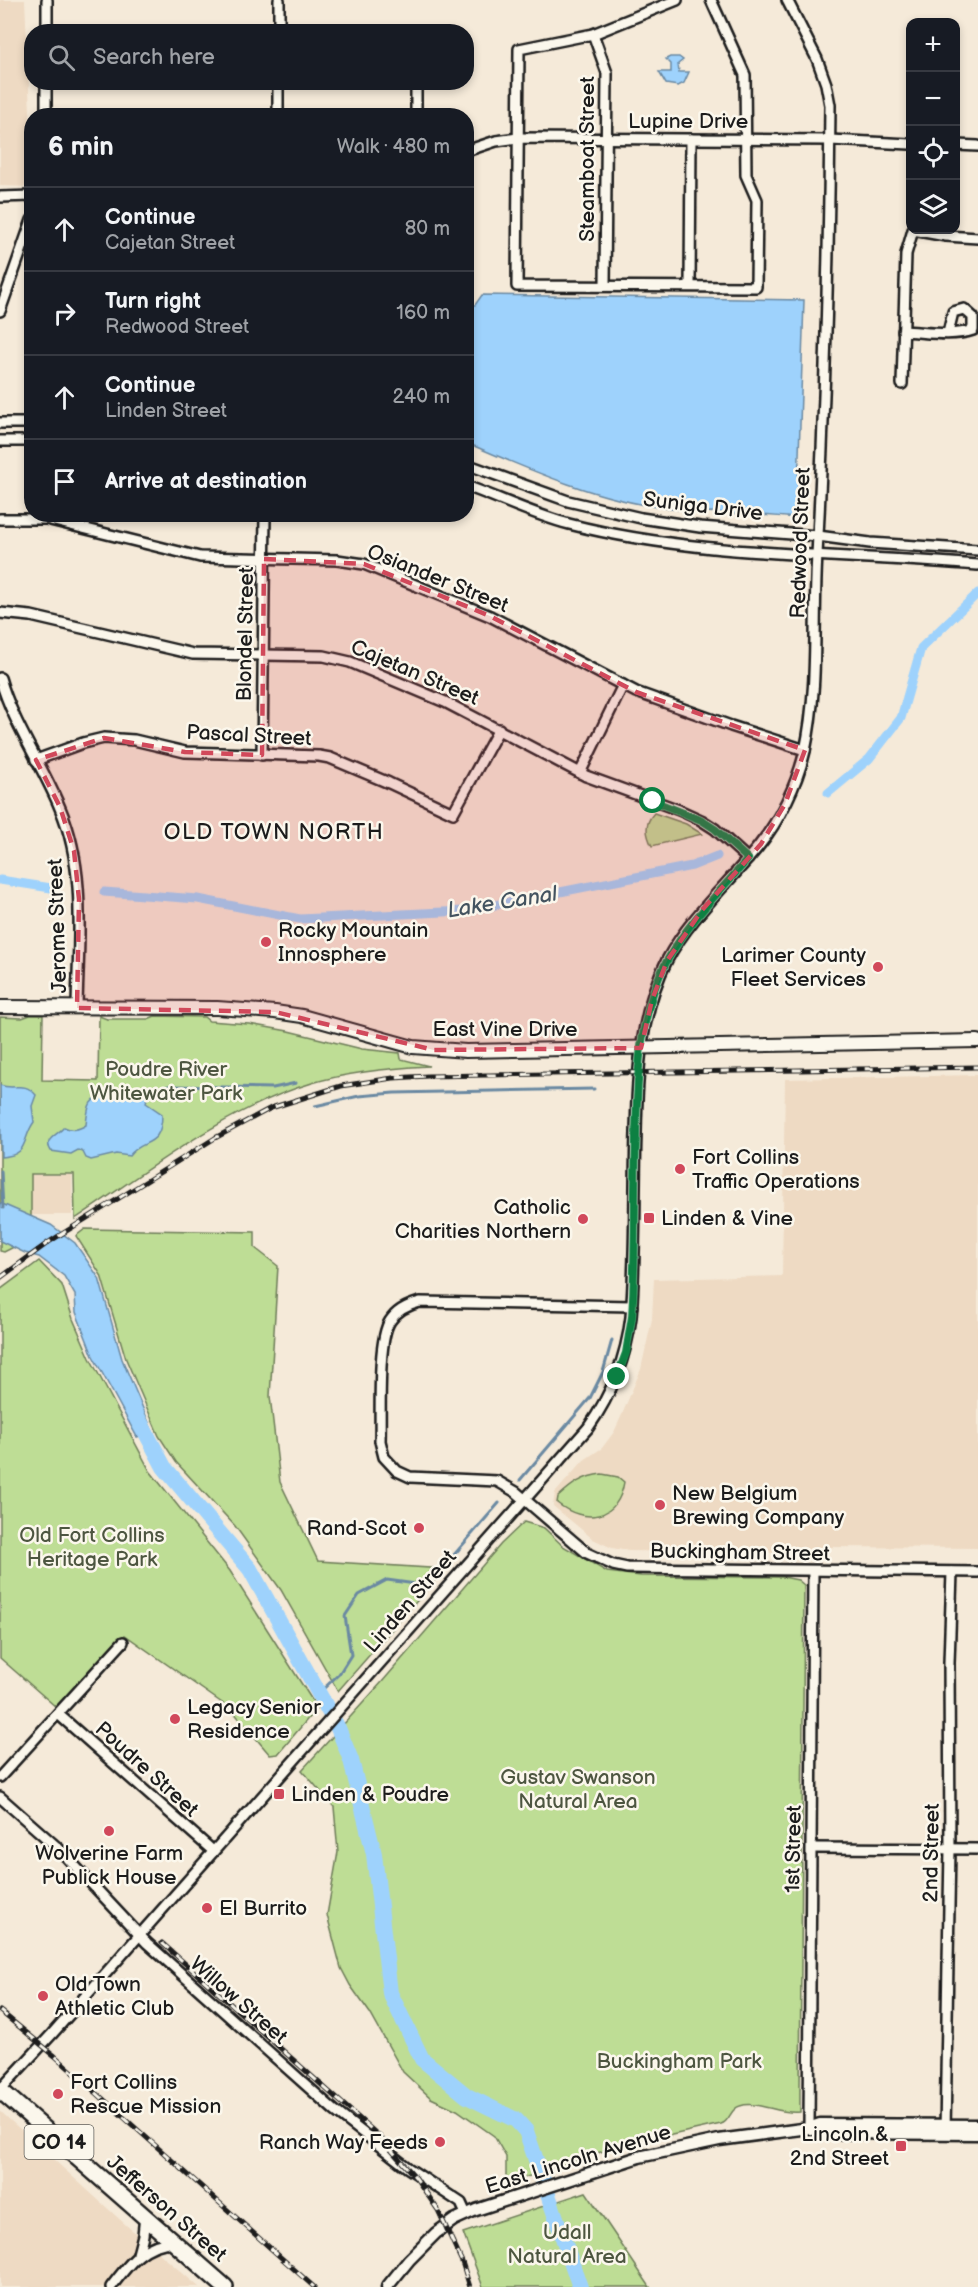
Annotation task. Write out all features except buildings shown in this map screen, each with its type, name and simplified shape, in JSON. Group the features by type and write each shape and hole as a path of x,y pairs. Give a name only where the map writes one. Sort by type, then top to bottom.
{"highway":[{"name":"Jefferson Street","path":"0,2090 225,2287"}],"main road":[{"name":"East Vine Drive","path":"0,1007 217,1008 275,1012 302,1016 391,1042 434,1050 466,1052 978,1041"}],"street":[{"path":"47,0 47,24"},
{"path":"279,0 279,24"},
{"path":"677,0 593,34 519,49 517,286 756,287 757,200 746,175 745,75 711,0"},
{"name":"Redwood Street","path":"641,1047 652,1000 667,961 702,910 761,844 797,779 805,750 814,668 830,105 826,84 817,59 787,0"},
{"name":"Steamboat Street","path":"593,34 607,73 605,286"},
{"path":"46,90 46,108"},
{"path":"278,90 278,108"},
{"path":"416,90 416,108"},
{"name":"Lupine Drive","path":"474,148 496,141 518,138 830,140 906,144"},
{"path":"690,286 691,139"},
{"path":"960,145 978,146"},
{"path":"0,197 24,196"},
{"path":"902,384 906,254 912,234"},
{"path":"935,234 978,238"},
{"path":"0,311 24,243"},
{"path":"903,331 948,333"},
{"path":"0,423 24,423"},
{"path":"0,441 24,441"},
{"name":"Suniga Drive","path":"474,467 568,501 641,518 700,527 818,536 870,543 978,550"},
{"name":"Suniga Drive","path":"474,489 567,524 626,537 679,544 817,555 978,565"},
{"name":"Osiander Street","path":"0,519 24,519"},
{"name":"Osiander Street","path":"58,522 200,557 338,560 364,564 490,616 636,692 805,750"},
{"name":"Blondel Street","path":"262,755 265,522"},
{"name":"Cajetan Street","path":"0,612 31,616 193,654 324,656 339,659 445,702 579,772 701,820 715,829 748,859"},
{"name":"Jerome Street","path":"0,678 12,712 60,807 75,860 79,899 77,1008"},
{"path":"579,772 623,685"},
{"name":"Pascal Street","path":"36,760 104,738 134,740 185,752 318,756 330,758 453,813 499,729"},
{"name":"Linden Street","path":"0,2090 588,1428 608,1397 626,1353 632,1306 637,1073 641,1047"},
{"name":"Buckingham Street","path":"632,1306 420,1302 401,1310 390,1320 383,1340 380,1441 384,1456 390,1466 410,1477 497,1481 510,1487 587,1553 613,1565 641,1569 978,1572"},
{"name":"1st Street","path":"809,2128 813,1571"},
{"name":"2nd Street","path":"945,2129 950,1849 949,1663 952,1572"},
{"path":"0,1777 123,1642"},
{"name":"Poudre Street","path":"58,1714 213,1851"},
{"name":"Willow Street","path":"0,1797 59,1850 139,1934 335,2111 408,2168 461,2203 466,2214"},
{"path":"812,1848 978,1849"},
{"name":"East Lincoln Avenue","path":"387,2287 409,2260 436,2233 466,2214 639,2157 710,2141 809,2128 822,2133 945,2129 978,2125"},
{"name":"East Lincoln Avenue","path":"945,2129 978,2134"},
{"path":"138,2254 145,2216"},
{"path":"111,2287 138,2254 155,2245 173,2242"}],"highlighted area":[{"path":"264,559 364,564 490,616 636,692 805,750 785,804 761,844 702,910 667,961 652,1000 641,1048 434,1050 275,1012 77,1008 79,899 74,851 60,807 36,760 104,738 185,752 262,755"}],"shaded area":[{"path":"0,0 25,0 24,90 29,90 30,108 24,108 24,187 0,186"},
{"path":"978,1075 978,1548 828,1547 810,1553 629,1551 612,1548 593,1539 553,1506 555,1493 584,1460 602,1448 614,1432 621,1417 641,1369 652,1319 654,1279 782,1276 785,1079"},
{"path":"31,1175 72,1175 72,1215 31,1215"},
{"path":"0,2111 126,2225 199,2287 0,2287"}],"green space":[{"path":"654,813 686,824 702,834 652,846 647,829"},
{"name":"Poudre River Whitewater Park","path":"30,1015 43,1015 42,1080 98,1081 99,1016 107,1019 148,1019 155,1016 204,1017 209,1021 249,1024 362,1049 400,1053 401,1059 429,1066 355,1073 312,1083 280,1094 249,1108 189,1142 75,1219 74,1174 31,1174 31,1230 22,1243 4,1252 0,1251 0,1017 22,1018"},
{"path":"85,1229 255,1232 255,1248 278,1266 270,1396 280,1482 318,1561 445,1569 338,1691 281,1590 235,1526 176,1462 159,1436 126,1359 101,1275 76,1236"},
{"name":"Old Fort Collins Heritage Park","path":"39,1261 62,1285 73,1319 90,1358 150,1471 230,1571 317,1708 278,1754 270,1755 232,1710 125,1635 56,1707 0,1658 0,1290"},
{"path":"602,1474 618,1477 624,1482 621,1495 608,1511 589,1516 568,1510 557,1503 558,1497 573,1485 583,1479"},
{"name":"Gustav Swanson Natural Area","path":"524,1522 544,1528 563,1546 607,1572 641,1576 783,1577 798,1580 804,1585 800,2112 754,2105 740,2106 721,2124 654,2139 636,2140 506,2184 506,2157 494,2136 457,2110 431,2098 403,2072 370,2013 341,1968 327,1915 338,1852 334,1807 302,1770 382,1682 501,1544"},
{"name":"Udall Natural Area","path":"586,2192 650,2287 483,2287 463,2233"}],"water":[{"path":"679,57 683,60 678,64 679,72 689,72 684,83 678,86 666,84 659,72 671,72 671,64 666,59"},
{"path":"482,295 804,300 797,518 681,510 638,504 588,491 474,446 475,305"},
{"path":"0,1085 27,1088 36,1095 32,1106 34,1122 24,1146 17,1153 1,1157"},
{"path":"130,1088 148,1091 146,1103 162,1114 159,1133 155,1138 134,1150 129,1156 116,1154 91,1160 78,1150 71,1154 51,1151 50,1140 64,1127 75,1129 86,1125 90,1103 93,1100"},
{"path":"0,1203 51,1225 75,1243 99,1278 122,1359 153,1432 137,1437 93,1356 76,1312 75,1295 64,1276 39,1257 0,1241"}],"waterway":[{"name":"Lake Canal","path":"828,793 869,759 901,718 921,648 978,593"},
{"name":"Lake Canal","path":"104,892 198,899 300,919 464,911 692,866 717,856"},
{"name":"Lake Canal","path":"0,880 51,888"},
{"path":"148,1091 169,1086 273,1088 296,1083"},
{"path":"315,1106 359,1096 394,1093 594,1089"},
{"path":"1,1171 3,1208"},
{"path":"520,1480 590,1398 603,1372 612,1340"},
{"path":"136,1414 164,1467 250,1569 338,1728 351,1760 374,1854 390,1993 422,2059 467,2096 516,2120 526,2131 580,2287"},
{"path":"319,1693 339,1674 351,1655 345,1616 359,1595 387,1580 423,1585 433,1579 499,1503"}],"railway":[{"path":"0,1278 49,1242 215,1138 271,1108 341,1086 393,1078 428,1076 978,1067"},
{"path":"162,1943 379,2136 416,2178 438,2210 462,2262 470,2287"},
{"path":"0,2011 55,2056 314,2287"}],"place":[{"name":"Rocky Mountain Innosphere","path":"266,942"},
{"name":"Larimer County Fleet Services","path":"878,967"},
{"name":"Fort Collins Traffic Operations","path":"680,1169"},
{"name":"Linden & Vine","path":"649,1218"},
{"name":"Catholic Charities Northern","path":"583,1219"},
{"name":"New Belgium Brewing Company","path":"660,1505"},
{"name":"Rand-Scot","path":"419,1528"},
{"name":"Legacy Senior Residence","path":"175,1719"},
{"name":"Linden & Poudre","path":"279,1794"},
{"name":"Wolverine Farm Publick House","path":"109,1831"},
{"name":"El Burrito","path":"207,1908"},
{"name":"Old Town Athletic Club","path":"43,1996"},
{"name":"Fort Collins Rescue Mission","path":"58,2094"},
{"name":"Ranch Way Feeds","path":"440,2142"},
{"name":"Lincoln & 2nd Street","path":"901,2146"}],"district":[{"name":"OLD TOWN NORTH","path":"274,831"}],"route":[{"path":"617,1377 626,1353 632,1317 637,1073 652,1000 667,961 683,937 702,910 748,859 715,829 701,820 653,801"}],"park label":[{"name":"Buckingham Park","path":"679,2061"}]}
